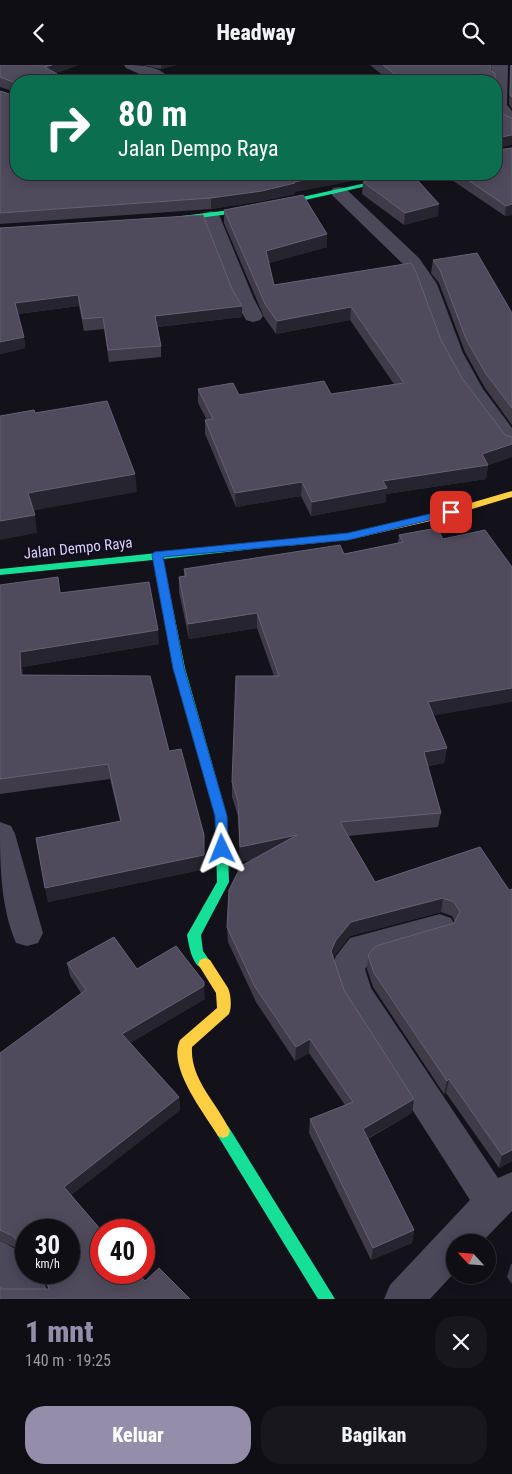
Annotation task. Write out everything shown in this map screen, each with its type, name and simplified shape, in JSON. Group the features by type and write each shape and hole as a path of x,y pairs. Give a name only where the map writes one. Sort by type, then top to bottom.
{"street":[{"path":"132,65 154,75"},
{"path":"502,110 512,122"},
{"path":"154,221 211,217 262,209 391,180"},
{"path":"340,192 412,262 427,284 452,353 473,391 512,443"},
{"path":"211,217 244,299 253,316"},
{"name":"Jalan Dempo Raya","path":"0,572 348,537 435,517 512,493"},
{"path":"158,555 179,668 221,816 223,883 194,935 197,952 223,992 224,1010 185,1044 184,1061 194,1084 327,1299"},
{"path":"0,834 26,933"},
{"path":"440,927 362,948 348,966 356,993 503,1196 464,1234"},
{"path":"404,1299 446,1253"},
{"path":"0,1260 31,1299"}],"building":[{"path":"0,65 52,65 45,67 59,75 10,75 10,81 0,77"},
{"path":"383,65 491,65 491,71 495,73 495,75 396,75"},
{"path":"512,65 512,97 510,95"},
{"path":"0,91 10,94 10,180 304,180 262,191 211,198 0,213"},
{"path":"502,113 512,118 512,135 502,137"},
{"path":"512,148 512,204 506,206 468,180 502,180 502,149"},
{"path":"372,180 417,180 439,204 405,213 363,182"},
{"path":"303,195 327,234 266,251 274,285 411,263 441,340 462,378 505,435 512,437 512,444 482,454 488,465 383,481 387,488 312,502 302,482 235,493 205,420 213,419 198,389 233,383 239,395 324,381 331,394 404,383 351,307 277,321 265,304 224,210"},
{"path":"203,215 232,289 242,306 155,316 161,346 108,350 103,317 83,319 78,295 15,303 24,337 0,342 0,228"},
{"path":"477,253 512,313 512,408 486,374 466,339 440,270 433,260"},
{"path":"107,401 135,474 28,493 35,515 0,521 0,416 34,410 35,413"},
{"path":"437,528 443,539 485,530 512,567 512,688 428,702 447,748 424,752 441,813 340,822 375,882 480,847 509,890 512,889 512,1150 502,1155 449,1079 447,1081 374,973 368,955 376,946 454,923 460,912 454,902 443,898 351,922 336,940 331,951 344,990 414,1099 363,1129 414,1230 373,1248 310,1119 353,1102 310,1039 296,1047 255,987 227,927 229,890 241,866 297,835 240,847 238,801 232,782 236,676 279,676 257,613 188,624 179,577 186,576 184,569 340,545 344,554 403,542 399,535"},
{"path":"58,577 60,593 149,582 158,630 20,652 21,675 150,676 169,751 181,749 204,835 204,855 45,888 36,838 121,821 108,764 0,779 0,585"},
{"path":"114,937 137,969 176,946 204,982 204,986 122,1034 179,1097 64,1187 92,1219 90,1219 90,1284 155,1284 155,1272 159,1268 190,1299 0,1299 0,1287 1,1289 49,1289 47,1284 80,1284 80,1219 15,1219 15,1238 0,1230 0,1053 86,990 67,963"}],"traffic: fast":[{"path":"166,220 261,208 389,180"},
{"path":"0,572 286,543"},
{"path":"157,555 179,668 221,816 223,882 194,935 197,952 205,964"},
{"path":"223,1131 327,1299"}],"traffic: slow":[{"path":"286,543 348,537 435,517 512,494"},
{"path":"205,964 223,992 224,1010 185,1044 184,1061 194,1084 223,1131"}],"route":[{"path":"222,849 221,816 179,668 158,555 348,537 451,512"}]}
